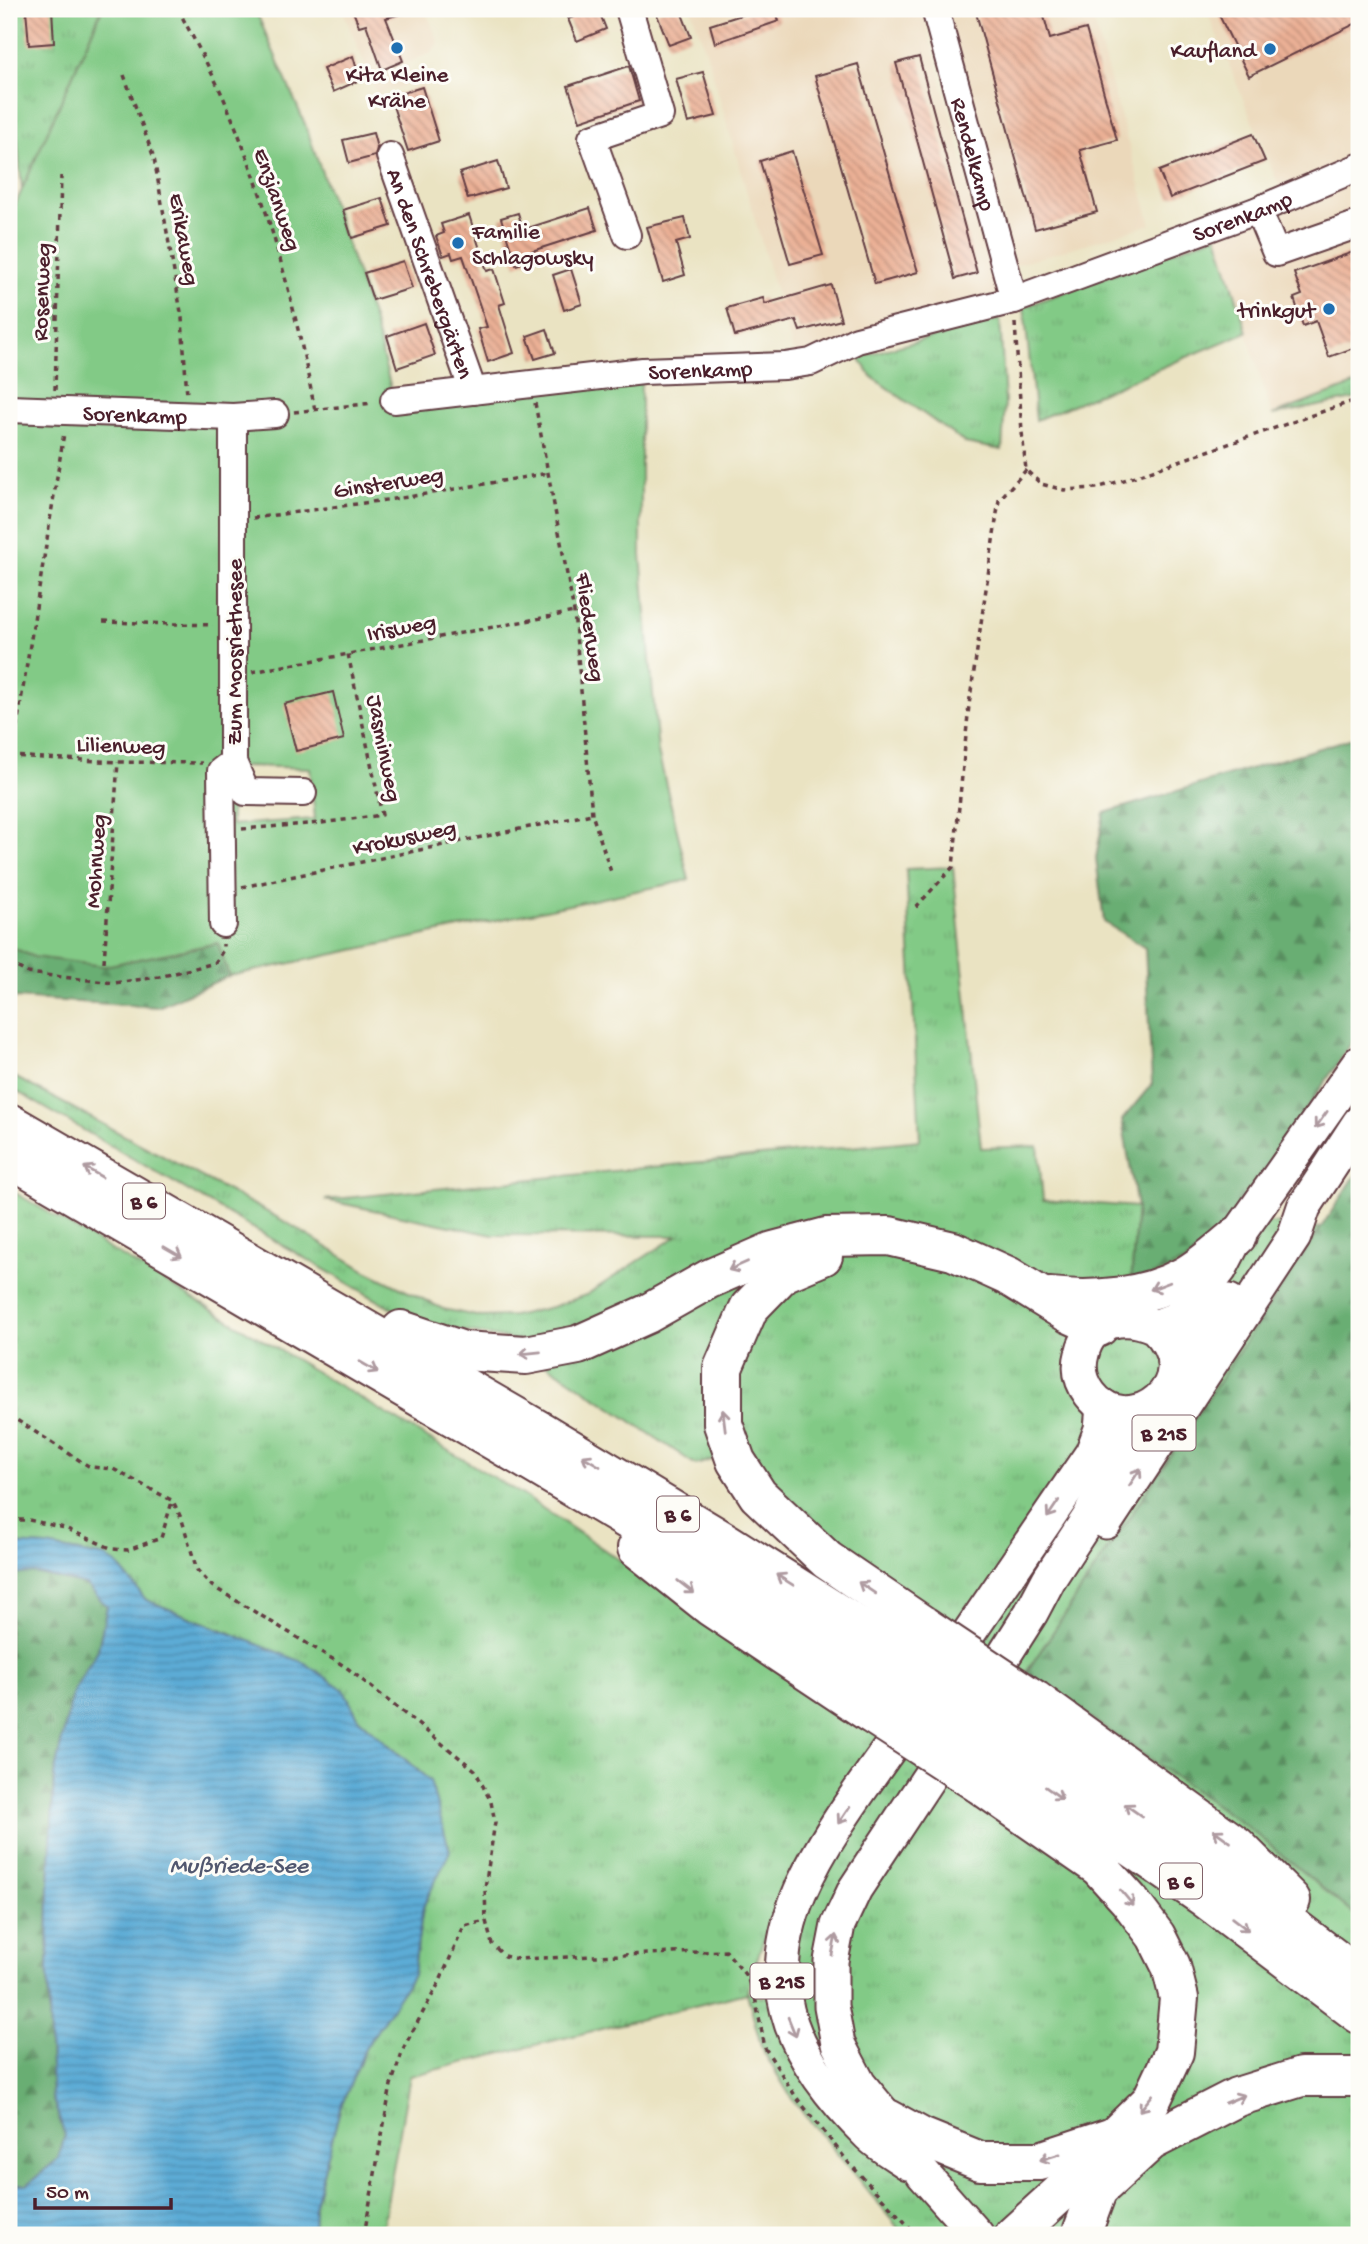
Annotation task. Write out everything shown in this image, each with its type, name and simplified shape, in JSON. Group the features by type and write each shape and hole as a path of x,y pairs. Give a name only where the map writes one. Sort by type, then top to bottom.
{"highway":[{"name":"B 6","path":"9,1123 542,1432 727,1544 897,1669 1007,1741 1209,1863 1359,1977"},
{"name":"B 6","path":"9,1157 517,1454 710,1607 897,1669"},
{"path":"280,1279 305,1278 408,1334 463,1351 526,1355 578,1345 647,1314 709,1279 774,1251 826,1237 889,1236 953,1251 1008,1276 1068,1313 1091,1338"},
{"path":"1038,1296 1069,1299 1107,1298 1152,1289 1184,1276 1237,1236"},
{"path":"1091,1338 1056,1325 994,1284 947,1261 887,1250 828,1254 783,1273 749,1308 723,1368 723,1424 736,1461 758,1495 827,1560 897,1669 1007,1741 1237,1846 1359,1968"},
{"path":"1007,1741 1100,1867 1156,1936 1171,1966 1179,1998 1174,2052 1151,2101 1115,2136 1090,2166 1014,2235"},
{"name":"B 6","path":"1007,1741 1205,1898 1359,2014"},
{"path":"1049,2235 1152,2141 1237,2097 1301,2077 1359,2077"},
{"path":"888,2119 921,2137 980,2161 1040,2161 1115,2136"},
{"path":"1081,2235 1098,2189"}],"main road":[{"path":"1155,1327 1176,1319 1194,1304 1220,1269 1237,1236 1359,1063"},
{"name":"B 215","path":"972,1712 991,1696 1294,1237 1304,1207 1359,1123"},
{"name":"B 215","path":"1091,1338 1080,1362 1085,1387 1093,1398 1118,1409 1147,1409 1159,1401 1168,1389 1173,1376 1174,1361 1219,1317 1280,1225 1304,1207"},
{"path":"1091,1338 1112,1321 1127,1318 1142,1320 1165,1336 1174,1361"},
{"name":"B 215","path":"977,2235 923,2174 888,2119 859,2084 838,2045 831,2006 831,1961 838,1925 855,1889 972,1712 981,1689 1090,1516 1103,1489 1118,1409"},
{"name":"B 215","path":"923,2174 870,2136 820,2081 788,2018 782,1981 782,1949 800,1893 830,1837 1092,1453 1101,1429 1118,1409"}],"street":[{"path":"627,235 592,138 660,115 629,9"},
{"name":"Rendelkamp","path":"935,9 1014,300"},
{"name":"An den Schrebergärten","path":"390,156 473,391"},
{"name":"Sorenkamp","path":"394,400 643,371 785,366 811,362 857,340 1014,300 1258,209 1359,167"},
{"path":"1258,209 1276,253 1359,224"},
{"name":"Sorenkamp","path":"9,409 233,417 275,414"},
{"name":"Zum Moosriethesee","path":"223,924 221,771 233,762 233,417"},
{"path":"233,762 246,792 303,793"}],"path":[{"name":"Enzianweg","path":"178,9 223,97 249,163 283,265 315,411"},
{"name":"Erikaweg","path":"124,75 154,158 182,318 188,415"},
{"name":"Rosenweg","path":"10,756 61,410 61,176"},
{"path":"1014,300 1026,470 1041,484 1064,490 1096,488 1359,399"},
{"name":"Fliederweg","path":"532,384 574,612 593,814 612,875"},
{"path":"275,414 394,400"},
{"path":"916,907 953,867 969,705 999,500 1026,470"},
{"name":"Ginsterweg","path":"233,521 408,497 549,473"},
{"name":"Irisweg","path":"233,673 574,612"},
{"path":"103,622 233,625"},
{"name":"Jasminweg","path":"222,830 382,816 348,654"},
{"name":"Lilienweg","path":"10,756 118,762 233,762"},
{"name":"Mohnweg","path":"104,962 118,762"},
{"name":"Krokusweg","path":"223,889 246,887 593,814"},
{"path":"9,962 28,973 114,983 159,977 215,963 223,950 223,924"},
{"path":"9,1415 90,1467 113,1469 173,1501 182,1520 197,1570 212,1586 346,1667 475,1770 491,1802 495,1822 485,1888 486,1921 492,1944 504,1956 518,1959 726,1951 747,1977 755,1997 765,2048 796,2097 849,2163 917,2235"},
{"path":"9,1520 29,1520 65,1528 113,1549 128,1550 161,1538 173,1501"},
{"path":"364,2235 391,2085 404,2047 440,1981 464,1926 486,1921"}],"shaded area":[{"name":"Kita Kleine Krähe","path":"342,9 425,9 439,43 432,53 406,63 413,83 377,94"},
{"path":"691,9 922,9 999,293 795,358 706,51"},
{"path":"945,9 1135,9 1094,23 1151,224 1015,265"},
{"path":"1206,9 1359,9 1359,383 1272,415 1217,235 1287,205"}],"green space":[{"path":"9,9 102,9 22,190 9,45"},
{"path":"102,9 255,9 305,124 373,319 394,400 641,378 641,555 658,752 689,880 229,976 218,943 104,966 34,957 9,946 9,219","holes":["246,766 310,768 315,819 231,825 229,776"]},
{"path":"1217,235 1247,332 1036,420 1024,307"},
{"path":"1000,319 1005,402 1002,450 965,443 872,377 858,357"},
{"path":"1359,383 1359,398 1272,415"},
{"path":"1359,736 1359,1032 1232,1219 1187,1261 1131,1284 1137,1207 1122,1120 1152,1084 1145,948 1104,922 1096,858 1104,813"},
{"path":"953,867 981,1148 1038,1146 1043,1200 1137,1207 1131,1283 1232,1219 1322,1228 1026,1673 932,1612 773,1490 747,1449 696,1465 509,1339 428,1325 391,1308 9,1087 9,1074 286,1222 366,1271 443,1309 481,1317 513,1316 552,1307 586,1295 677,1236 493,1235 325,1200 920,1140 906,869"},
{"path":"218,943 229,976 158,1007 14,998 9,1004 9,946 34,957 104,966"},
{"path":"1359,1170 1359,1918 1250,1829 1026,1673"},
{"path":"9,1189 523,1495 863,1724 1044,1686 1250,1829 1359,1918 1359,2235 904,2235 792,2099 762,2049 747,1993 410,2076 381,2235 313,2235 314,2208 340,2109 365,2049 413,1975 423,1907 431,1889 430,1781 359,1719 344,1690 231,1633 146,1600 116,1563 106,1557 46,1546 9,1544","holes":["783,1893 770,1995 761,1997 747,1992 763,1941"]},
{"path":"29,1571 87,1585 107,1606 98,1650 73,1692 54,1775 48,1976 52,2097 65,2135 58,2159 27,2185 9,2185 9,1573"}],"water":[{"name":"Mußriede-See","path":"9,1544 46,1546 106,1557 116,1563 146,1600 305,1663 344,1690 359,1719 430,1781 450,1851 423,1907 413,1975 365,2049 340,2109 314,2208 313,2235 9,2235 9,2185 27,2185 58,2159 65,2135 52,2097 48,1976 54,1775 73,1692 98,1650 107,1606 86,1585 34,1573 9,1575"}],"building":[{"path":"26,9 52,9 54,43 29,45"},
{"path":"352,9 404,9 404,13 386,18 403,61 382,70 366,24 359,26"},
{"path":"598,9 606,29 577,41 568,19"},
{"path":"680,9 691,37 669,45 656,12"},
{"path":"760,9 775,9 779,21 715,43 710,25"},
{"path":"975,9 1042,9 1050,39 1086,29 1117,140 1080,150 1097,212 1035,229"},
{"name":"Kaufland","path":"1216,9 1359,9 1359,22 1249,76"},
{"path":"353,56 360,80 333,92 323,69"},
{"path":"919,57 977,273 955,279 896,63"},
{"path":"858,64 918,272 875,284 815,76"},
{"path":"629,66 639,101 580,121 568,86"},
{"path":"703,72 716,116 688,123 676,79"},
{"path":"422,87 439,141 408,151 390,97"},
{"path":"373,133 377,148 375,156 349,163 343,140"},
{"path":"1253,134 1265,161 1170,198 1159,171"},
{"path":"792,151 823,255 790,264 760,161"},
{"path":"498,161 506,188 468,199 460,173"},
{"path":"382,198 391,226 352,238 343,210"},
{"path":"590,208 597,230 532,251 534,259 516,265 501,218 518,213 525,229"},
{"path":"469,215 487,271 494,269 505,303 499,305 514,353 488,362 478,329 487,327 463,256 453,259 451,253 443,256 436,236 444,233 441,224"},
{"path":"685,218 690,239 676,243 685,275 663,282 647,227"},
{"name":"trinkgut","path":"1359,250 1359,346 1329,357 1316,321 1303,326 1294,298 1302,295 1294,273"},
{"path":"403,261 412,288 373,300 364,273"},
{"path":"571,269 582,304 564,310 553,275"},
{"path":"831,285 841,320 800,331 796,320 735,336 727,308 763,298 765,304"},
{"path":"424,323 435,355 397,368 387,336"},
{"path":"547,329 555,353 535,359 527,336"},
{"path":"333,692 344,739 296,751 284,704"}],"place":[{"name":"Kita Kleine Krähe","path":"397,48"},
{"name":"Kaufland","path":"1270,49"},
{"name":"Familie Schlagowsky","path":"458,243"},
{"name":"trinkgut","path":"1329,309"}]}
